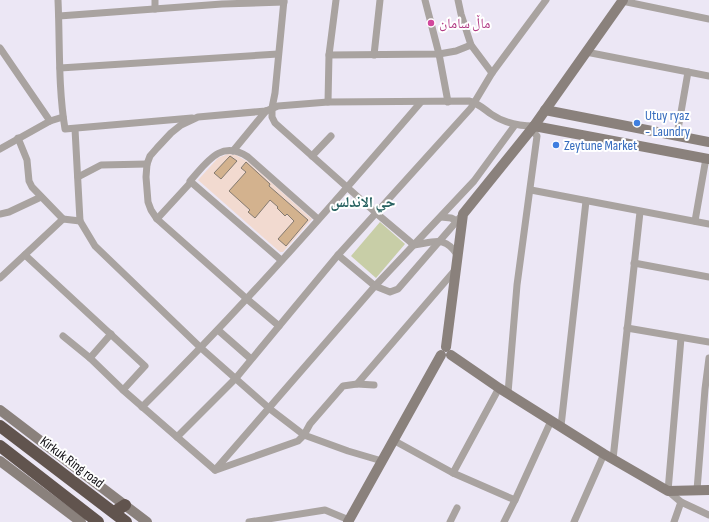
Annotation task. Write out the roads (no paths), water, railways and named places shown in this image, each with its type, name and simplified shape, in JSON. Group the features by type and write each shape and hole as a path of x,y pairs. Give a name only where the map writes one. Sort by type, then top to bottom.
{"highway":[{"name":"Kirkuk Ring road","path":"0,426 126,522"},
{"path":"0,446 96,522"},
{"path":"114,512 125,505"}],"main road":[{"path":"348,521 446,352 458,256 460,217 532,128 623,1"},
{"path":"545,110 709,142"},
{"path":"532,128 708,158"},
{"path":"446,352 499,388 608,457 668,490 709,490"},
{"path":"0,410 147,522"},
{"path":"0,461 81,522"}],"street":[{"path":"58,0 60,68 65,129 269,110 284,105 328,102 469,101 474,102 502,121 532,128 538,136 517,284 508,393"},
{"path":"155,0 155,9"},
{"path":"328,102 329,55 336,0"},
{"path":"374,55 380,0"},
{"path":"425,0 439,54 448,102"},
{"path":"458,0 471,45 492,73"},
{"path":"59,16 155,9 222,2 284,1 275,93 269,110 233,151"},
{"path":"177,437 236,378 338,254 471,108 492,73 544,1"},
{"path":"623,1 709,19"},
{"path":"329,55 439,54 456,51 471,45"},
{"path":"0,48 50,121"},
{"path":"586,52 709,76"},
{"path":"60,68 278,54"},
{"path":"677,135 688,72"},
{"path":"142,407 246,300 348,187 420,102"},
{"path":"269,110 275,123 414,245 439,241 444,242 450,245 458,256"},
{"path":"0,149 50,121 63,117"},
{"path":"198,117 181,125 171,133 157,148 147,164 146,177 148,202 151,210 157,219 246,300 279,326"},
{"path":"215,470 270,409 376,286 474,181 515,125"},
{"path":"75,129 80,221 96,246 201,348 270,409 304,435 348,452 382,461"},
{"path":"312,156 331,136"},
{"path":"18,138 27,160 30,184 63,219 80,221"},
{"path":"157,219 215,154 233,151 241,152 248,157 318,219"},
{"path":"695,221 708,158"},
{"path":"78,177 101,165 147,164"},
{"path":"191,182 281,260"},
{"path":"531,190 709,224"},
{"path":"0,214 9,212 41,197"},
{"path":"561,426 586,201"},
{"path":"574,522 608,457 628,328 640,212"},
{"path":"441,217 460,217"},
{"path":"338,254 376,286 390,292 398,289 460,217"},
{"path":"0,278 63,219"},
{"path":"25,255 145,366 123,390"},
{"path":"634,263 709,277"},
{"path":"357,384 456,269"},
{"path":"628,328 709,342"},
{"path":"218,330 251,359"},
{"path":"90,358 111,334"},
{"path":"63,336 90,358 123,390 215,470"},
{"path":"681,338 668,490 680,502 709,515"},
{"path":"697,490 709,358"},
{"path":"215,470 298,441 304,435 310,424 343,386 374,384"},
{"path":"453,473 499,388"},
{"path":"504,522 551,421"},
{"path":"394,440 453,473 515,500"},
{"path":"674,522 680,502"},
{"path":"450,522 457,508"},
{"path":"249,522 325,510 348,521"}],"place":[{"name":"ماڵ سامان","path":"431,23"},
{"name":"Utuy ryaz - Laundry","path":"637,123"},
{"name":"Zeytune Market","path":"556,145"}],"district":[{"name":"حي الاندلس","path":"363,202"}]}
